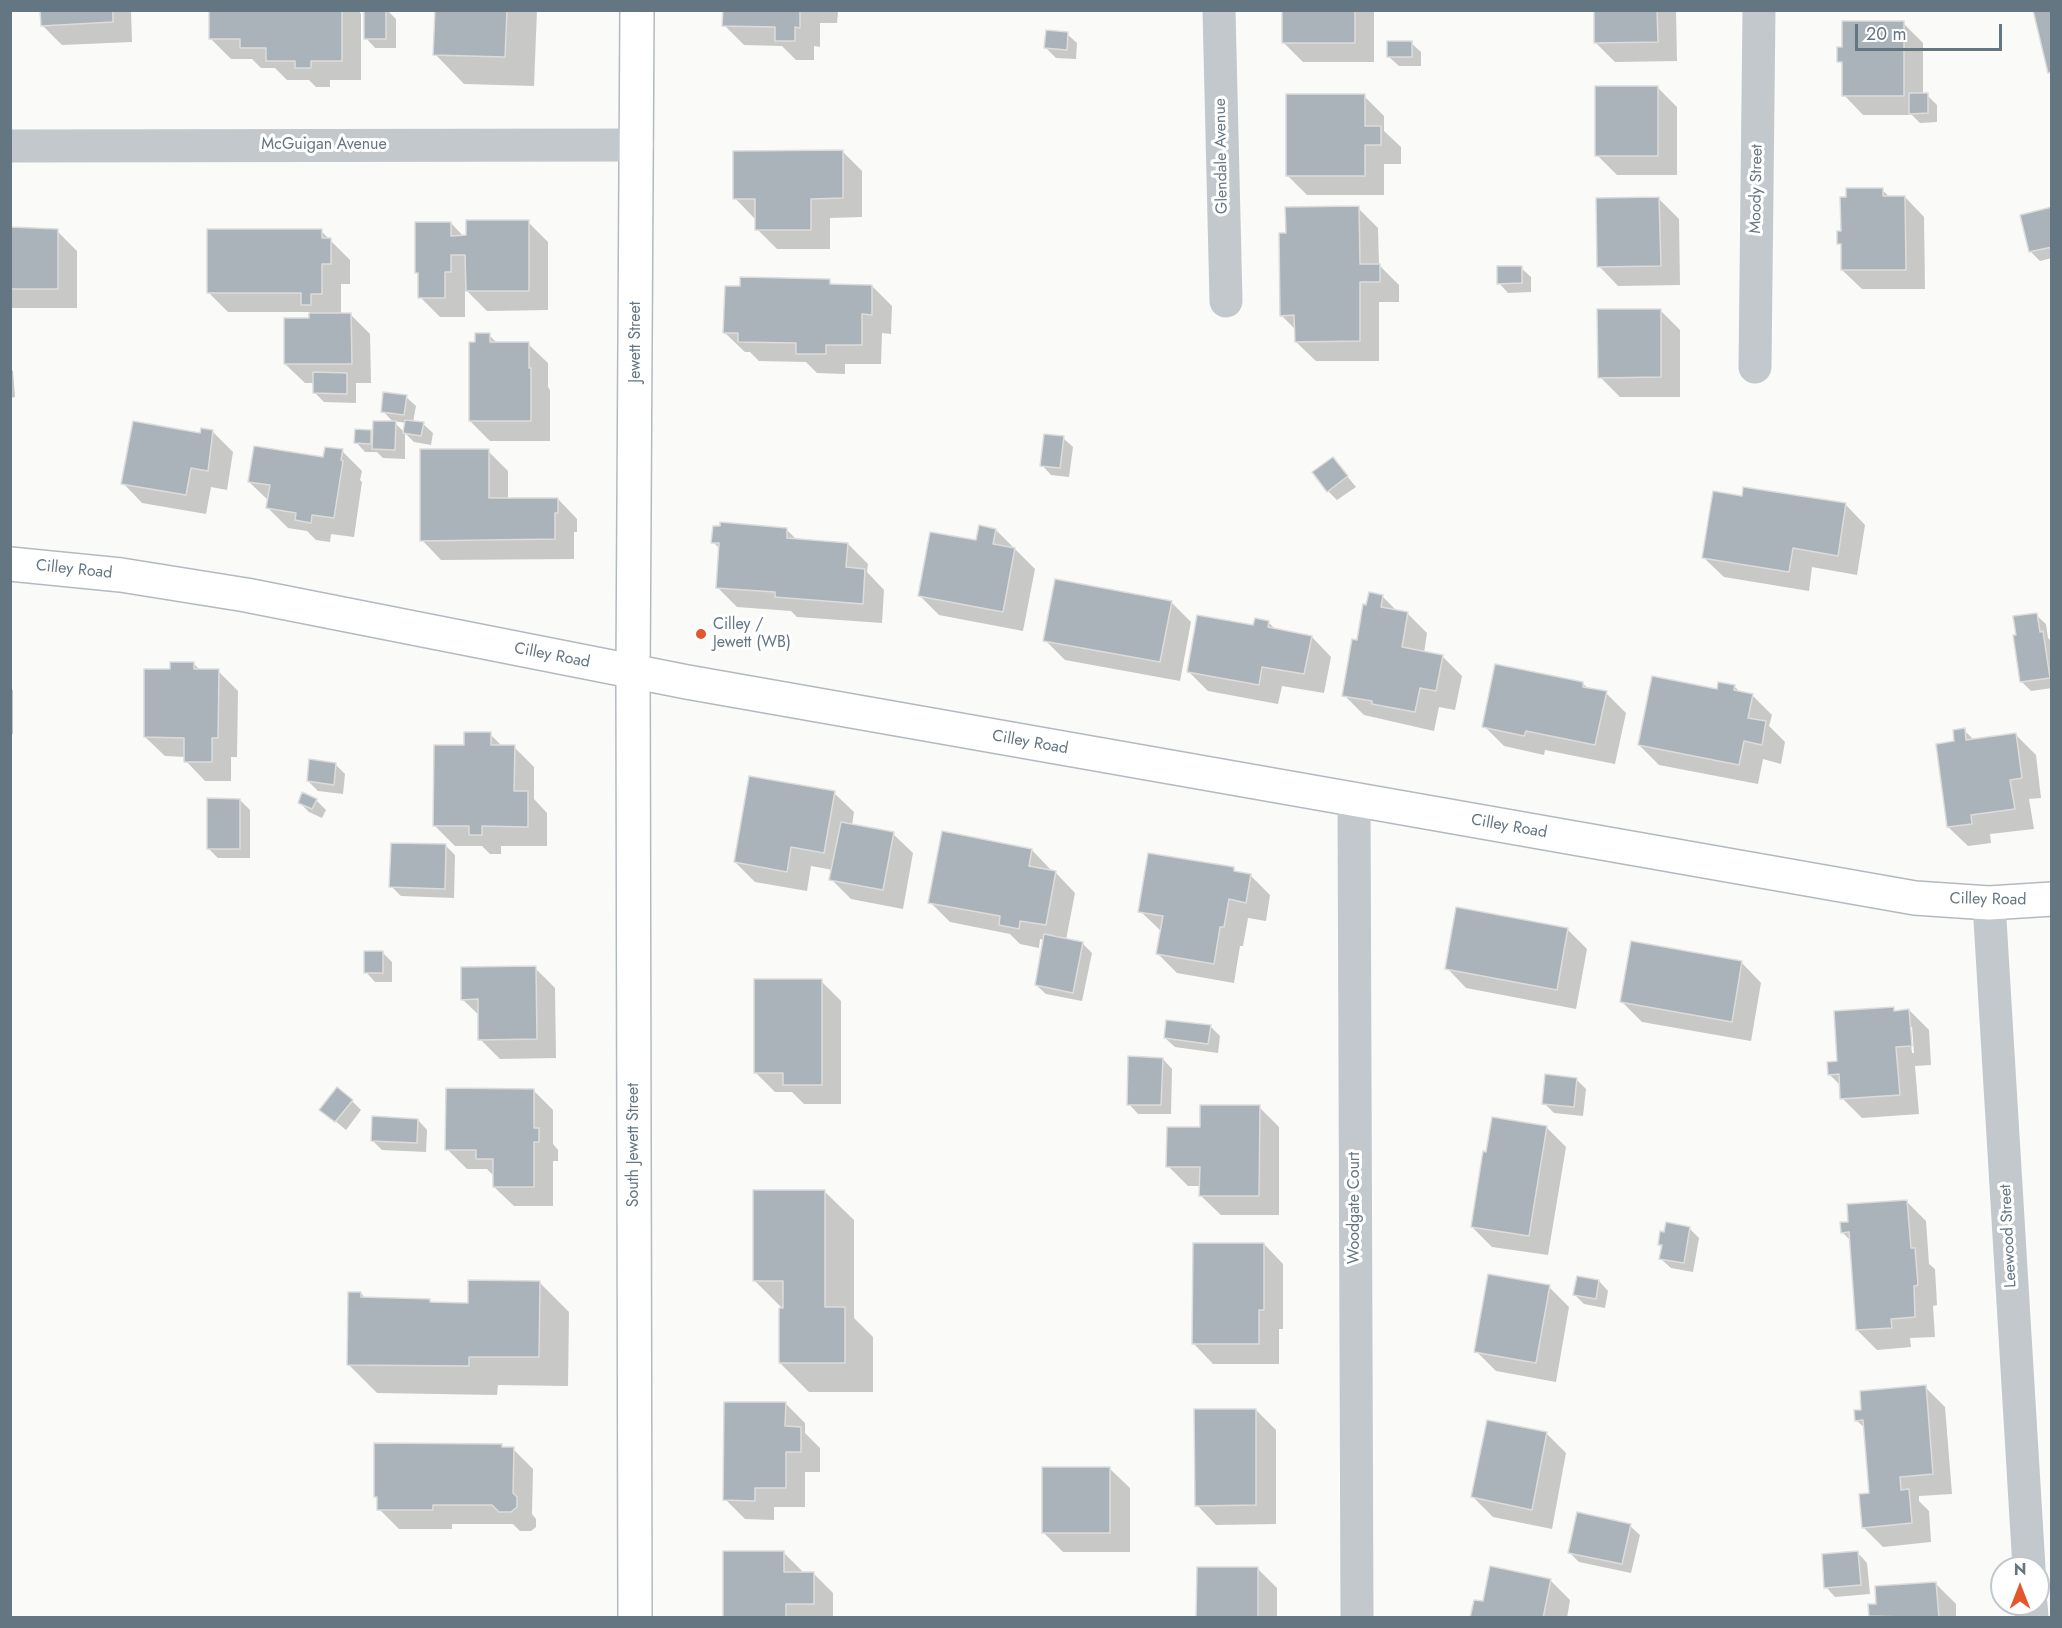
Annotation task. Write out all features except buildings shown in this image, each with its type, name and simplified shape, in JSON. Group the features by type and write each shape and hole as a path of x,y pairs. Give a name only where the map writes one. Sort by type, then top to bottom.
{"street":[{"name":"Jewett Street","path":"633,673 637,10"},
{"name":"Glendale Avenue","path":"1219,10 1226,301"},
{"name":"Moody Street","path":"1755,368 1759,10"},
{"name":"McGuigan Avenue","path":"10,146 637,145"},
{"name":"Cilley Road","path":"10,564 121,575 246,595 633,673 1915,898 1989,903 2052,899"},
{"name":"South Jewett Street","path":"633,673 635,1617"},
{"name":"Woodgate Court","path":"1354,800 1357,1617"},
{"name":"Leewood Street","path":"1989,903 2028,1556"}],"place":[{"name":"Cilley / Jewett (WB)","path":"701,634"}]}
